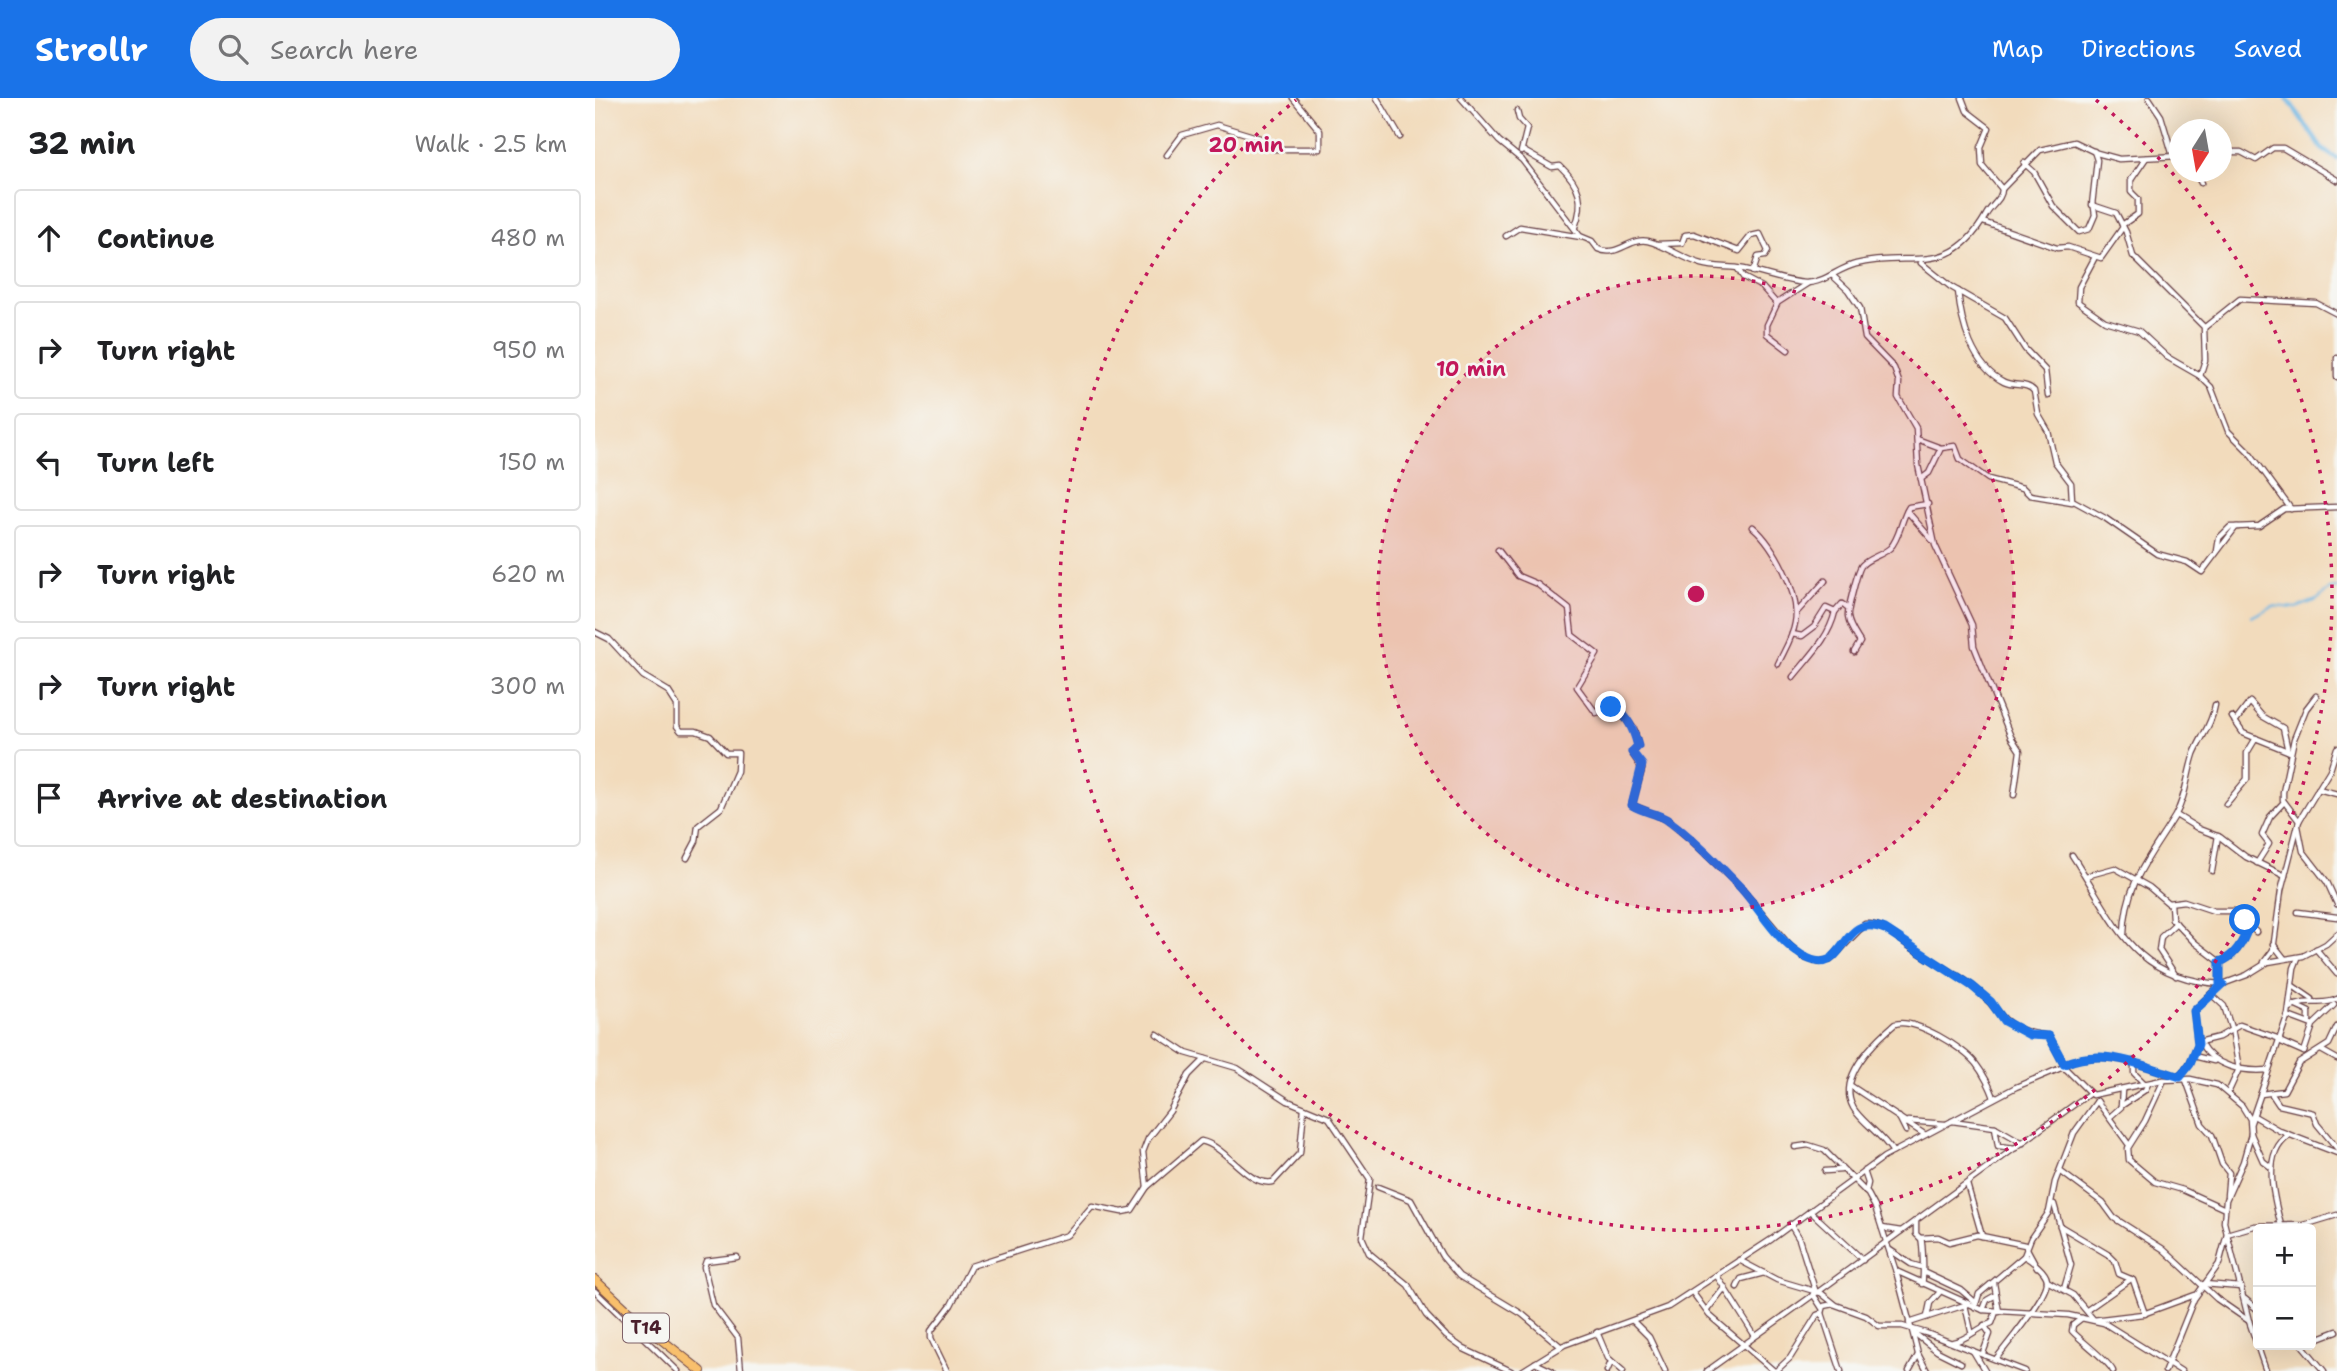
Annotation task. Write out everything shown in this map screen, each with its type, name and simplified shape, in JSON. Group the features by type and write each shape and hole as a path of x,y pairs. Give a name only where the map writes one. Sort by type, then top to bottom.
{"highway":[{"name":"T14","path":"595,1280 648,1329 701,1371"}],"street":[{"path":"1167,155 1182,135 1217,125 1260,138 1272,149 1320,149 1322,145 1318,127 1293,98"},
{"path":"1377,98 1400,137"},
{"path":"1461,98 1499,141 1519,157 1583,238"},
{"path":"1962,98 1967,111 1989,128 1981,147 1982,165 2002,188"},
{"path":"2148,98 2161,116 2169,135"},
{"path":"1517,111 1518,119 1527,128 1519,157"},
{"path":"1917,261 1952,252 1983,222 2001,197 2002,188 2040,150 2074,142 2097,153 2130,159 2169,157"},
{"path":"2232,152 2241,152 2256,160 2273,148 2283,148 2337,180"},
{"path":"1522,150 1552,167 1560,166 1580,190 1581,208 1575,228"},
{"path":"2025,163 2053,206 2079,232 2089,229 2095,215 2097,153"},
{"path":"1983,222 2057,248 2068,247 2095,257 2103,256 2123,226 2138,214 2137,196 2130,191 2131,180 2146,158"},
{"path":"2130,159 2136,169"},
{"path":"2094,207 2110,209 2123,226 2133,256 2204,327 2205,360 2200,376"},
{"path":"1506,236 1520,227 1583,238 1608,252 1640,240 1657,244 1701,264 1737,268 1808,283"},
{"path":"1657,244 1669,241 1682,243 1685,235 1694,234 1739,251 1752,235 1760,234 1768,251 1765,256 1758,257 1753,272"},
{"path":"2095,257 2078,290 2079,303 2105,321 2139,331 2167,357 2200,376 2211,387 2228,431 2250,453 2291,509"},
{"path":"1788,350 1767,334 1777,303 1808,283 1832,275 1841,268 1883,258 1906,258 1929,267 1958,291 2005,318 2025,349 2045,370 2048,396"},
{"path":"1737,268 1743,277 1762,287 1777,303"},
{"path":"1832,275 1848,290 1860,308 1865,338 1894,368 1899,382 1898,397 1914,422 1921,479 1935,545"},
{"path":"1958,291 1965,335 1982,362 2005,382 2027,386 2034,391 2038,414 2048,431 2055,462 2071,483 2073,502"},
{"path":"2204,327 2240,299 2316,303 2337,314"},
{"path":"2337,358 2337,377"},
{"path":"1917,439 1941,448 1955,446 1963,463 1992,481 2023,488 2031,495 2073,502 2105,518 2157,554 2187,562 2201,572 2238,527 2259,526 2278,512 2291,509 2337,507"},
{"path":"1921,479 1929,473 1941,448"},
{"path":"1854,652 1860,642 1849,621 1847,608 1854,597 1859,568 1892,545 1906,510 1912,505 1928,504"},
{"path":"1906,510 1935,545 1972,625 1973,643 2011,737 2020,751 2014,795"},
{"path":"1753,527 1766,540 1785,572 1796,613 1792,634 1778,664"},
{"path":"1498,550 1518,576 1537,584 1569,609 1573,635 1597,654 1577,687 1596,712 1616,707 1634,731 1638,746 1632,752 1642,769 1632,805 1666,819 1689,838 1740,887 1790,946 1805,958 1818,962 1830,960 1865,924 1885,929 1972,986 1991,1002 2004,1021 2030,1035 2049,1036 2065,1067 2111,1116 2129,1145 2129,1160 2153,1181 2225,1209"},
{"path":"1796,613 1825,582"},
{"path":"1793,677 1808,656 1827,638 1835,612 1841,604 1847,608"},
{"path":"1792,634 1802,636 1809,632 1826,608 1835,612"},
{"path":"595,632 609,639 643,676 667,689 677,705 677,726 681,731 702,733 711,737 726,753 739,753 737,771 721,808 698,826 696,841 687,858"},
{"path":"2316,696 2306,709 2289,752 2282,796 2299,823 2303,851 2327,882 2337,904"},
{"path":"2250,702 2262,716 2283,728 2289,752 2243,733 2233,719 2250,702"},
{"path":"2124,934 2127,903 2135,879 2142,863 2176,815 2195,754 2214,717 2215,705"},
{"path":"2225,804 2247,779 2247,753 2256,738"},
{"path":"2214,1061 2199,1040 2193,1015 2221,984 2247,975 2273,952 2284,876 2299,823 2330,770 2337,748"},
{"path":"2318,789 2337,794"},
{"path":"2256,863 2269,844 2262,835 2266,824 2284,802"},
{"path":"2176,815 2218,836 2256,863 2284,876"},
{"path":"2212,871 2218,836"},
{"path":"2072,855 2124,934 2147,962 2176,976 2221,984"},
{"path":"2086,876 2112,868 2135,879 2171,904 2184,901 2214,911 2234,911 2256,932"},
{"path":"2171,904 2172,919 2220,962 2221,984"},
{"path":"2298,912 2337,917"},
{"path":"2176,923 2161,937 2159,950 2176,976"},
{"path":"2220,962 2231,957 2245,939 2249,925"},
{"path":"2261,964 2299,957 2337,934"},
{"path":"2273,943 2284,958"},
{"path":"2316,949 2337,974"},
{"path":"2226,1200 2243,1163 2259,1094 2292,1007 2299,957"},
{"path":"2293,986 2313,1000 2335,1003"},
{"path":"2211,994 2224,1006 2232,1029 2239,1069 2228,1093"},
{"path":"2292,1007 2313,1000"},
{"path":"2311,1024 2335,1003"},
{"path":"2292,1007 2309,1013 2311,1024 2304,1052"},
{"path":"2288,1016 2311,1024"},
{"path":"1893,1152 1878,1131 1856,1112 1851,1086 1860,1059 1893,1026 1905,1022 1935,1035 1975,1062 1994,1098"},
{"path":"2199,1040 2241,1025 2312,1054"},
{"path":"2259,1094 2284,1091 2296,1075 2298,1065 2334,1040 2337,1027"},
{"path":"1157,1034 1186,1053 1237,1068 1288,1101 1329,1118 1370,1179 1368,1211 1362,1237 1369,1253 1408,1285 1426,1315 1446,1336 1464,1349 1511,1371"},
{"path":"2181,1078 2194,1056 2199,1040"},
{"path":"2321,1050 2337,1059"},
{"path":"2194,1056 2239,1069 2269,1070"},
{"path":"1524,1371 1564,1345 1654,1314 1693,1293 1893,1152 2053,1069 2093,1057 2134,1061 2181,1078 2213,1084 2242,1106 2251,1122"},
{"path":"1147,1187 1143,1152 1148,1139 1170,1111 1189,1075 1206,1059"},
{"path":"2134,1061 2134,1073 2146,1084"},
{"path":"1707,1371 2091,1094 2181,1078"},
{"path":"2181,1078 2202,1124 2212,1135 2222,1164 2229,1172 2225,1209 2227,1234 2249,1321 2266,1371"},
{"path":"2129,1145 2144,1124 2164,1080"},
{"path":"2111,1116 2145,1090 2146,1084"},
{"path":"1851,1086 1924,1134"},
{"path":"2121,1106 2122,1090"},
{"path":"2270,1092 2279,1105 2315,1114 2317,1124 2337,1150"},
{"path":"1977,1307 1979,1294 2024,1256 2033,1236 2049,1213 2074,1133 2097,1101"},
{"path":"947,1371 931,1338 931,1331 951,1305 971,1266 1067,1235 1092,1206 1129,1212 1147,1187 1201,1141 1220,1148 1230,1161 1261,1182 1272,1182 1300,1153 1299,1134 1305,1120 1304,1108"},
{"path":"2254,1116 2289,1135 2337,1150"},
{"path":"1901,1118 1995,1127 2023,1143"},
{"path":"1901,1118 1906,1131"},
{"path":"1995,1127 1998,1146 2017,1148"},
{"path":"2251,1134 2263,1161 2271,1164 2273,1168"},
{"path":"2281,1224 2270,1178 2280,1143 2289,1135"},
{"path":"1795,1147 1819,1147 1866,1192 1875,1207 1896,1271 1918,1354 1927,1371"},
{"path":"1825,1171 1841,1170"},
{"path":"1864,1171 1868,1183 1866,1192"},
{"path":"2060,1171 2103,1203 2113,1218 2157,1244 2219,1300 2249,1321"},
{"path":"1967,1184 1982,1236"},
{"path":"1845,1185 1857,1185"},
{"path":"1378,1187 1411,1200 1442,1256 1459,1276 1522,1314 1555,1344 1564,1345"},
{"path":"2054,1204 2071,1265 2064,1289"},
{"path":"1809,1211 1863,1260"},
{"path":"2308,1224 2337,1214"},
{"path":"1916,1220 1916,1234 1920,1238 1922,1284"},
{"path":"1790,1224 1799,1239 1841,1371"},
{"path":"2060,1226 2108,1254 2116,1263 2119,1274 2131,1278"},
{"path":"2227,1234 2253,1226"},
{"path":"1881,1228 1902,1231"},
{"path":"2165,1371 2196,1295 2218,1264 2227,1234"},
{"path":"1920,1238 1938,1237 1949,1242 1982,1236 2016,1242 2028,1248 2047,1281 2064,1289 2087,1310 2092,1320"},
{"path":"1889,1250 1961,1290 1977,1307"},
{"path":"2024,1256 2037,1267"},
{"path":"737,1257 706,1261 704,1267 713,1305 738,1338 741,1371"},
{"path":"1739,1260 1764,1273 1816,1293 1834,1304 1869,1318 1879,1326 1911,1330 1985,1354 2025,1371"},
{"path":"1896,1271 1966,1305 1997,1312 2083,1317 2107,1325 2181,1371"},
{"path":"1737,1287 1741,1279 1764,1273"},
{"path":"1717,1276 1755,1336"},
{"path":"2087,1310 2131,1278"},
{"path":"2131,1278 2145,1314"},
{"path":"1996,1359 2031,1315 2047,1281"},
{"path":"1952,1342 1961,1341 1970,1332 1992,1323 1997,1312 1994,1282"},
{"path":"2203,1284 2241,1287"},
{"path":"1707,1310 1725,1287"},
{"path":"595,1291 678,1371"},
{"path":"1693,1293 1709,1315 1775,1371 1790,1358 1815,1318 1834,1304"},
{"path":"1927,1317 1930,1303 1939,1293"},
{"path":"1968,1316 1996,1294"},
{"path":"2092,1320 2145,1314 2196,1295"},
{"path":"2244,1299 2253,1306"},
{"path":"1909,1323 1966,1305"},
{"path":"1966,1305 1970,1332"},
{"path":"2083,1317 2073,1325 2072,1331 2080,1342 2109,1364 2113,1371"},
{"path":"1633,1321 1649,1338 1665,1371"},
{"path":"1984,1325 1990,1335 1985,1354"},
{"path":"1911,1330 1940,1353 1961,1363"},
{"path":"1597,1332 1611,1362 1623,1371"},
{"path":"2316,1339 2336,1333"},
{"path":"1972,1350 1981,1360 1985,1371"},
{"path":"2306,1350 2324,1371"},
{"path":"1985,1354 2002,1352"},
{"path":"1909,1371 1918,1354"},
{"path":"1607,1371 1611,1362"},
{"path":"1534,1363 1552,1371"}],"waterway":[{"path":"2287,98 2322,149 2337,159"},
{"path":"2251,617 2273,606 2296,608 2317,600 2330,589 2337,588"}],"route":[{"path":"1611,707 1619,710 1636,736 1638,746 1632,752 1642,765 1642,771 1632,805 1666,819 1689,838 1740,887 1790,946 1805,958 1818,962 1830,960 1861,925 1867,923 1885,929 1972,986 1991,1002 1997,1015 2004,1021 2030,1035 2049,1036 2064,1064 2084,1057 2114,1057 2180,1077 2190,1064 2198,1044 2194,1011 2223,984 2220,984 2220,962 2231,957 2245,939 2249,925 2245,920"}]}
